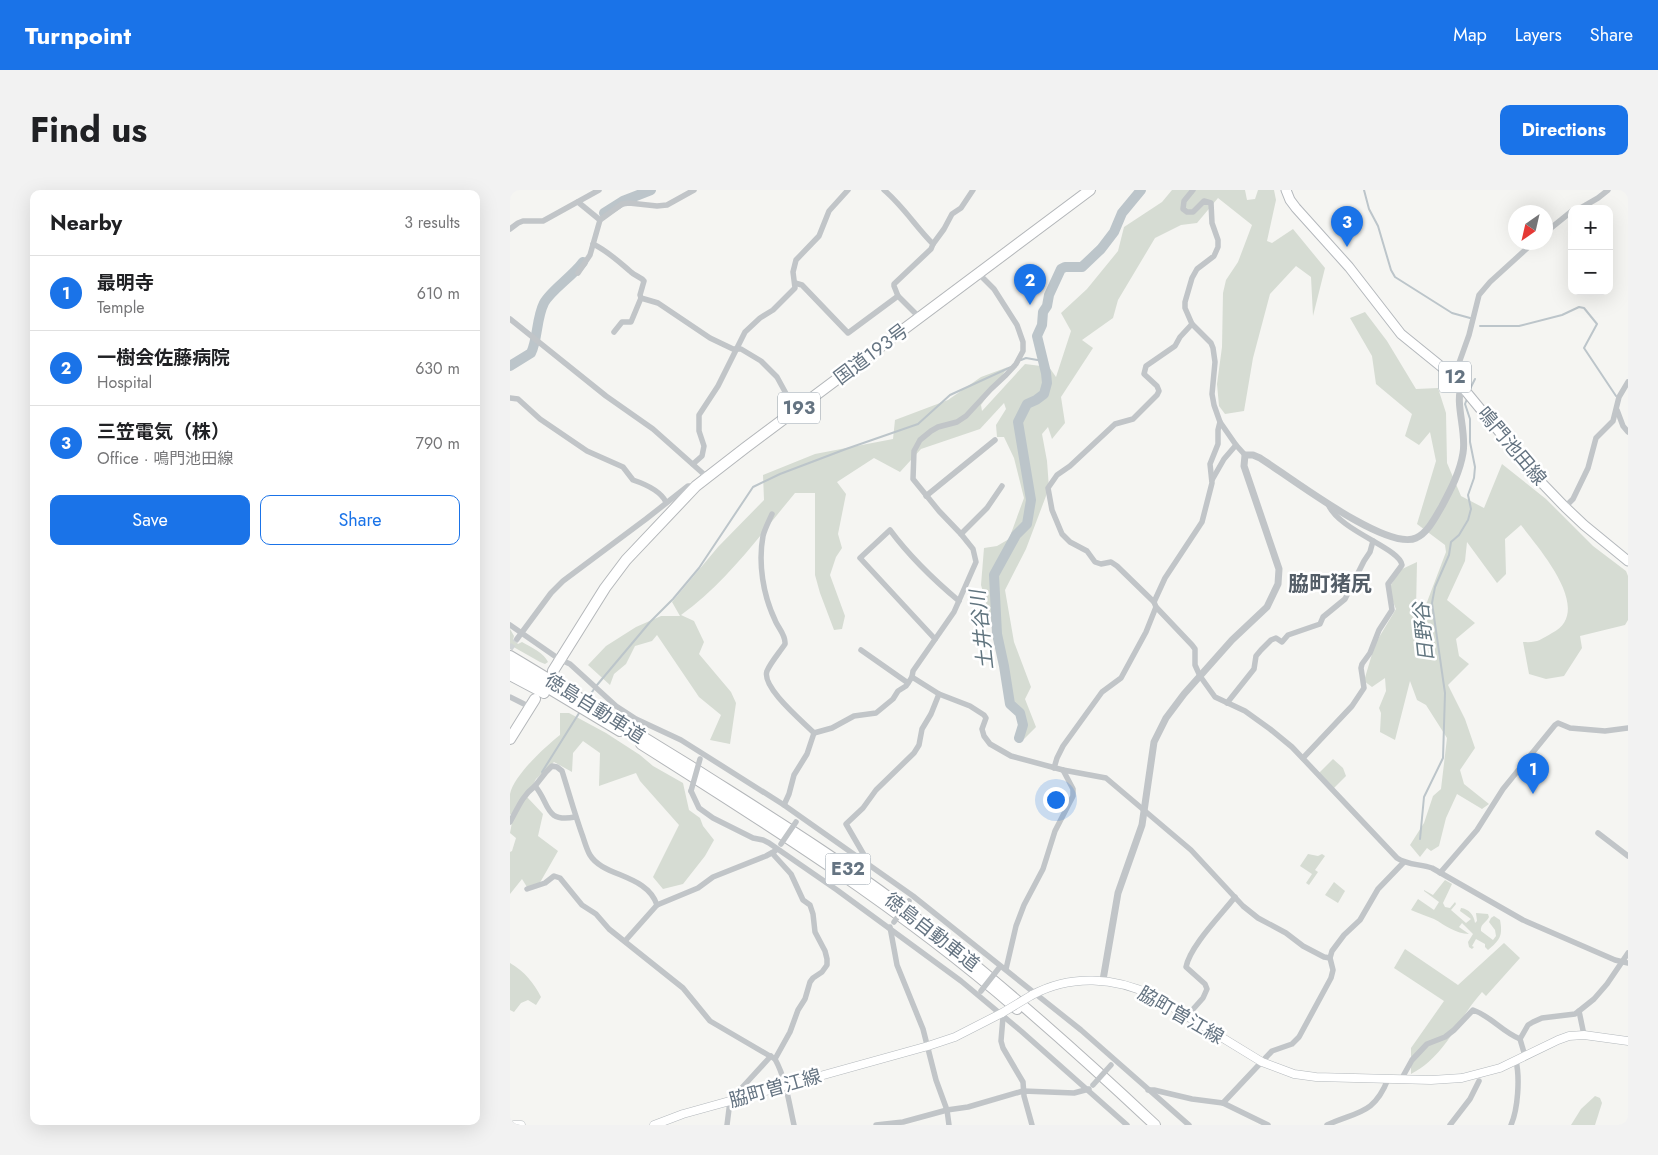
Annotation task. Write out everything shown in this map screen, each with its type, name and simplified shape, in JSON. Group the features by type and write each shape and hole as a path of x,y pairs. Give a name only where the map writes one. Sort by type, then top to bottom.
{"highway":[{"name":"国道193号","path":"552,671 605,588 626,560 696,486 1090,190"},
{"path":"510,650 581,699"},
{"name":"徳島自動車道","path":"510,656 786,827 828,854 898,904 1006,990 1097,1070 1154,1125"},
{"name":"徳島自動車道","path":"510,665 629,737 824,861 946,950 1154,1125"},
{"path":"510,675 629,737"},
{"path":"510,739 532,703"}],"main road":[{"name":"鳴門池田線","path":"1286,190 1296,208 1349,267 1392,323 1407,338 1454,376 1539,480 1565,507 1584,526 1628,561"},
{"name":"脇町曽江線","path":"654,1125 684,1114 955,1037 1002,1015 1048,987 1086,980 1103,980 1138,988 1262,1062 1294,1074 1309,1076 1431,1080 1462,1078 1485,1073 1516,1061 1569,1036 1584,1035 1628,1041"},
{"path":"514,1125 521,1125"}],"street":[{"path":"510,229 523,221 543,221 599,190"},
{"path":"578,273 590,255 600,220 622,204 667,205 694,190"},
{"path":"693,464 702,456 704,446 699,431 699,415 718,386 745,332 795,288 793,272 796,260 819,236 829,211 848,190"},
{"path":"884,190 898,203 933,244"},
{"path":"919,317 898,296 894,284 931,249 952,214 961,208 973,190"},
{"path":"1103,980 1118,893 1137,843 1145,810 1154,742 1166,718 1200,676 1232,640 1267,607 1278,584 1279,569 1244,466 1245,455 1220,422 1214,405 1212,394 1215,362 1213,348 1211,343 1192,324 1185,308 1192,278 1200,266 1214,256 1218,247 1212,223 1211,203 1204,201 1193,212 1183,210 1184,201 1192,190"},
{"path":"1586,205 1608,190"},
{"path":"578,202 600,220"},
{"path":"1553,226 1568,214"},
{"path":"593,244 619,260 633,274 644,281 640,295 641,298 631,322 622,322 614,332"},
{"path":"1454,376 1470,335 1479,295 1490,282 1525,250"},
{"path":"814,733 832,728 854,716 876,713 893,699 910,680 913,670 954,612 976,562 973,549 926,496 914,479 912,471 914,451 920,440 938,427 957,422 966,416 1016,364 1023,351 1023,342 1017,325 994,289 978,274"},
{"path":"795,283 802,285 818,300 848,333 898,296"},
{"path":"641,298 658,303 710,338 732,349 741,349 761,361 777,377 795,410"},
{"path":"510,319 606,396 653,429 707,477"},
{"path":"1192,324 1180,337 1175,346 1146,366 1144,370 1144,374 1157,386 1159,391 1157,395 1133,419 1115,424 1070,466 1057,475 1048,488 1052,510 1062,534 1070,542 1087,552 1095,562 1101,564 1111,562 1117,566 1195,649 1196,665 1200,676 1215,697 1245,711 1270,729 1303,758 1397,858 1404,862 1426,866 1523,920 1625,962"},
{"path":"1565,507 1573,499 1588,468 1596,438 1613,420 1619,397 1628,382"},
{"path":"1245,455 1253,455 1260,458 1328,504 1370,528 1400,540 1416,539 1425,532 1449,494 1460,468 1465,441 1458,400 1462,386"},
{"path":"510,398 518,399 540,419 580,446 623,467 633,480 645,484 664,498 666,502"},
{"path":"1617,409 1623,426 1628,432"},
{"path":"1212,480 1210,464 1218,444 1220,422"},
{"path":"926,496 995,440"},
{"path":"1054,768 1063,746 1102,692 1121,678 1146,632 1165,578 1202,522 1209,500 1212,480 1224,459 1236,445"},
{"path":"517,639 551,593 563,581 688,486 696,486"},
{"path":"961,534 987,508 1002,486"},
{"path":"1303,758 1357,700 1365,684 1362,664 1370,653 1377,635 1392,610 1388,584 1402,565 1396,555 1342,522 1331,512 1328,504"},
{"path":"772,514 764,535 761,554 762,569 768,602 774,620 785,639 785,644 766,672 766,680 776,695 814,733"},
{"path":"935,639 860,558 890,530 907,553 938,584 959,601"},
{"path":"1227,703 1254,669 1256,656 1260,650 1271,640 1276,638 1282,642 1288,635 1320,624 1323,617 1345,599 1364,560 1370,552 1373,541"},
{"path":"510,624 559,659 570,664 616,706 636,719 681,740 701,756 784,805 863,861 1002,968 1189,1125"},
{"path":"861,650 910,680 970,706 984,715 986,718 982,730 984,736 990,744 1011,756 1054,768 1106,778 1191,850 1235,897 1258,918 1286,933 1303,946 1324,957 1330,958"},
{"path":"863,861 864,855 846,824 863,808 876,790 914,753 919,745 922,729 932,714 939,694"},
{"path":"510,697 532,703"},
{"path":"1440,873 1481,825 1494,801 1555,725 1558,723 1570,728 1605,731 1628,728"},
{"path":"784,805 794,775 807,754 814,733"},
{"path":"701,756 691,792 699,808 713,818 753,838 763,840 777,849 979,993 1002,1015 1091,1088 1127,1125"},
{"path":"510,822 526,793 535,786 552,766 557,767 562,771 575,817 590,856 599,864 644,887 655,900 656,905"},
{"path":"979,993 1002,968 1021,912 1043,869 1055,831 1073,796 1073,789 1063,770"},
{"path":"535,786 541,794 546,808 556,817 564,820 575,817"},
{"path":"625,940 656,905 698,888 712,878 777,849 800,816"},
{"path":"1598,833 1628,856"},
{"path":"726,1125 738,1092 773,1057 790,1032 798,1010 805,999 810,982 827,965 827,960 815,932 810,905 803,900 777,849"},
{"path":"1223,1102 1272,1051 1292,1044 1299,1037 1331,978 1333,970 1330,958 1332,951 1366,911 1378,889 1404,862"},
{"path":"528,889 545,883 554,876 560,878 582,905 596,914 609,929 683,988 710,1021 773,1057 780,1068 788,1094 794,1125"},
{"path":"1187,1016 1203,998 1207,990 1205,984 1186,967 1187,961 1199,942 1235,897"},
{"path":"911,898 890,928 896,965 923,1029 936,1080 947,1110 949,1125"},
{"path":"1526,1056 1520,1039 1528,1025 1542,1018 1569,1015 1579,1011 1600,991 1625,962 1628,953"},
{"path":"1402,1078 1412,1060 1427,1044 1450,1033 1473,1010 1484,1014 1512,1036 1520,1039"},
{"path":"1579,1011 1584,1035"},
{"path":"1002,1015 1001,1041 1003,1048 1023,1082 1023,1091 1032,1125"},
{"path":"1511,1125 1515,1117 1518,1090 1516,1061"},
{"path":"876,1125 911,1120 947,1110 987,1103 1014,1092 1074,1092 1091,1088 1113,1063"},
{"path":"1326,1125 1370,1108 1380,1096 1388,1079"},
{"path":"1450,1125 1466,1104 1479,1082"},
{"path":"1148,1090 1192,1099 1223,1102 1268,1125"}],"shaded area":[{"path":"1172,190 1245,190 1247,200 1255,199 1258,190 1274,190 1276,200 1267,241 1272,243 1293,229 1325,268 1313,316 1311,277 1296,266 1270,294 1253,358 1244,411 1225,414 1219,406 1217,384 1222,347 1223,293 1226,280 1238,262 1252,225 1218,198 1197,223 1181,225 1155,238 1118,300 1113,318 1082,340 1093,348 1061,397 1065,423 1052,439 1048,427 1042,434 1049,488 1026,549 1005,590 1014,642 1031,687 1025,699 1036,727 1024,739 981,585 984,548 997,546 1009,539 1024,498 1014,458 1004,437 997,437 996,425 1006,409 1004,403 980,429 921,449 900,472 874,458 837,482 846,494 838,534 842,548 836,557 830,575 845,616 842,629 834,630 815,575 815,493 795,493 728,573 681,615 694,621 704,642 699,654 731,692 736,703 730,744 710,740 721,715 699,697 657,635 652,641 635,646 626,664 614,674 610,685 588,665 606,646 636,627 661,616 680,616 672,602 718,547 764,500 763,475 815,454 893,439 895,420 948,400 981,377 1008,367 981,405 982,411 1025,364 1049,367 1056,377 1071,331 1061,313 1087,289 1118,251 1124,227 1162,202"},
{"path":"1365,312 1387,341 1416,389 1438,388 1446,413 1447,463 1461,496 1484,508 1502,464 1546,499 1593,546 1626,571 1628,576 1628,620 1625,625 1580,636 1582,648 1564,676 1546,679 1529,674 1523,642 1541,639 1564,623 1568,610 1566,595 1550,564 1521,525 1505,539 1506,574 1497,583 1467,542 1465,561 1447,600 1475,623 1456,639 1459,656 1469,664 1448,685 1465,719 1475,748 1460,770 1464,784 1489,804 1482,809 1457,794 1446,818 1439,846 1431,851 1427,848 1420,857 1410,845 1424,823 1433,796 1441,789 1447,738 1426,705 1417,700 1410,681 1395,740 1380,732 1381,713 1379,708 1386,691 1385,678 1372,687 1364,681 1375,644 1396,609 1388,590 1400,570 1417,562 1416,610 1424,610 1446,552 1445,545 1417,524 1436,461 1430,432 1419,445 1405,436 1412,414 1376,384 1372,356 1350,318"},
{"path":"510,629 514,636 513,640 518,644 522,642 537,650 548,662 545,664 540,662 510,645"},
{"path":"560,713 569,713 606,733 640,755 653,766 683,783 689,810 700,818 703,826 714,840 705,856 683,884 663,889 653,877 679,825 640,781 636,773 599,786 600,753 583,741 573,753 572,772 554,762 536,779 527,797 543,814 538,836 558,851 538,886 527,887 522,879 510,894 510,852 516,838 510,833 513,817 510,814 510,794 517,778 560,735"},
{"path":"1333,759 1343,768 1346,776 1333,789 1319,773"},
{"path":"1308,854 1318,856 1322,854 1325,856 1315,870 1318,872 1309,885 1306,883 1312,874 1300,866"},
{"path":"1445,880 1452,884 1443,903 1445,907 1450,908 1455,902 1456,904 1451,910 1466,923 1471,919 1460,911 1461,908 1471,913 1475,923 1477,921 1476,913 1488,914 1489,917 1482,925 1481,931 1493,940 1496,936 1495,930 1489,922 1494,916 1500,920 1500,937 1488,950 1485,944 1476,939 1472,946 1474,947 1472,949 1469,947 1468,942 1473,934 1462,923 1459,927 1469,934 1455,931 1434,919 1411,910 1418,899 1434,910 1439,902 1424,890 1433,895"},
{"path":"1334,882 1345,891 1338,903 1325,895"},
{"path":"1504,943 1520,958 1486,996 1482,992 1434,1057 1411,1074 1411,1048 1444,1001 1394,968 1405,949 1458,985"},
{"path":"510,963 532,982 541,997 536,1005 528,1000 521,1003 514,1012 510,1010"},
{"path":"1595,1096 1600,1098 1602,1103 1595,1125 1571,1125 1581,1109"}],"waterway":[{"path":"604,213 623,201 651,190"},
{"name":"土井谷川","path":"1019,738 1023,725 1020,713 1010,704 997,634 994,575 1016,535 1027,524 1031,500 1018,422 1027,404 1044,394 1047,383 1037,336 1042,325 1043,312 1047,306 1049,295 1061,269 1065,267 1082,267 1101,249 1114,232 1122,213 1141,190"},
{"path":"1364,190 1369,209 1378,226 1391,270 1395,277 1452,313 1470,318"},
{"path":"510,366 531,353 544,303 583,262"},
{"path":"1480,326 1519,326 1562,315 1579,307 1584,308 1597,324 1584,348 1616,396"},
{"path":"1021,360 1026,358 1043,361"},
{"path":"597,685 699,568 753,487 780,474 918,424 950,395 1011,367"},
{"name":"日野谷","path":"1470,389 1475,379"},
{"name":"日野谷","path":"1420,839 1424,797 1443,758 1445,693 1432,603 1435,587 1449,555 1451,542 1459,535 1468,520 1471,509 1468,495 1474,478 1475,467 1470,442 1470,419 1465,404 1467,399"},
{"path":"587,700 594,689"},
{"path":"542,772 581,710"}],"tunnel":[{"path":"510,649 517,639"}],"place":[{"name":"三笠電気（株）","path":"1347,247"},
{"name":"一樹会佐藤病院","path":"1030,305"},
{"name":"最明寺","path":"1533,794"}],"district":[{"name":"脇町猪尻","path":"1330,584"}]}
